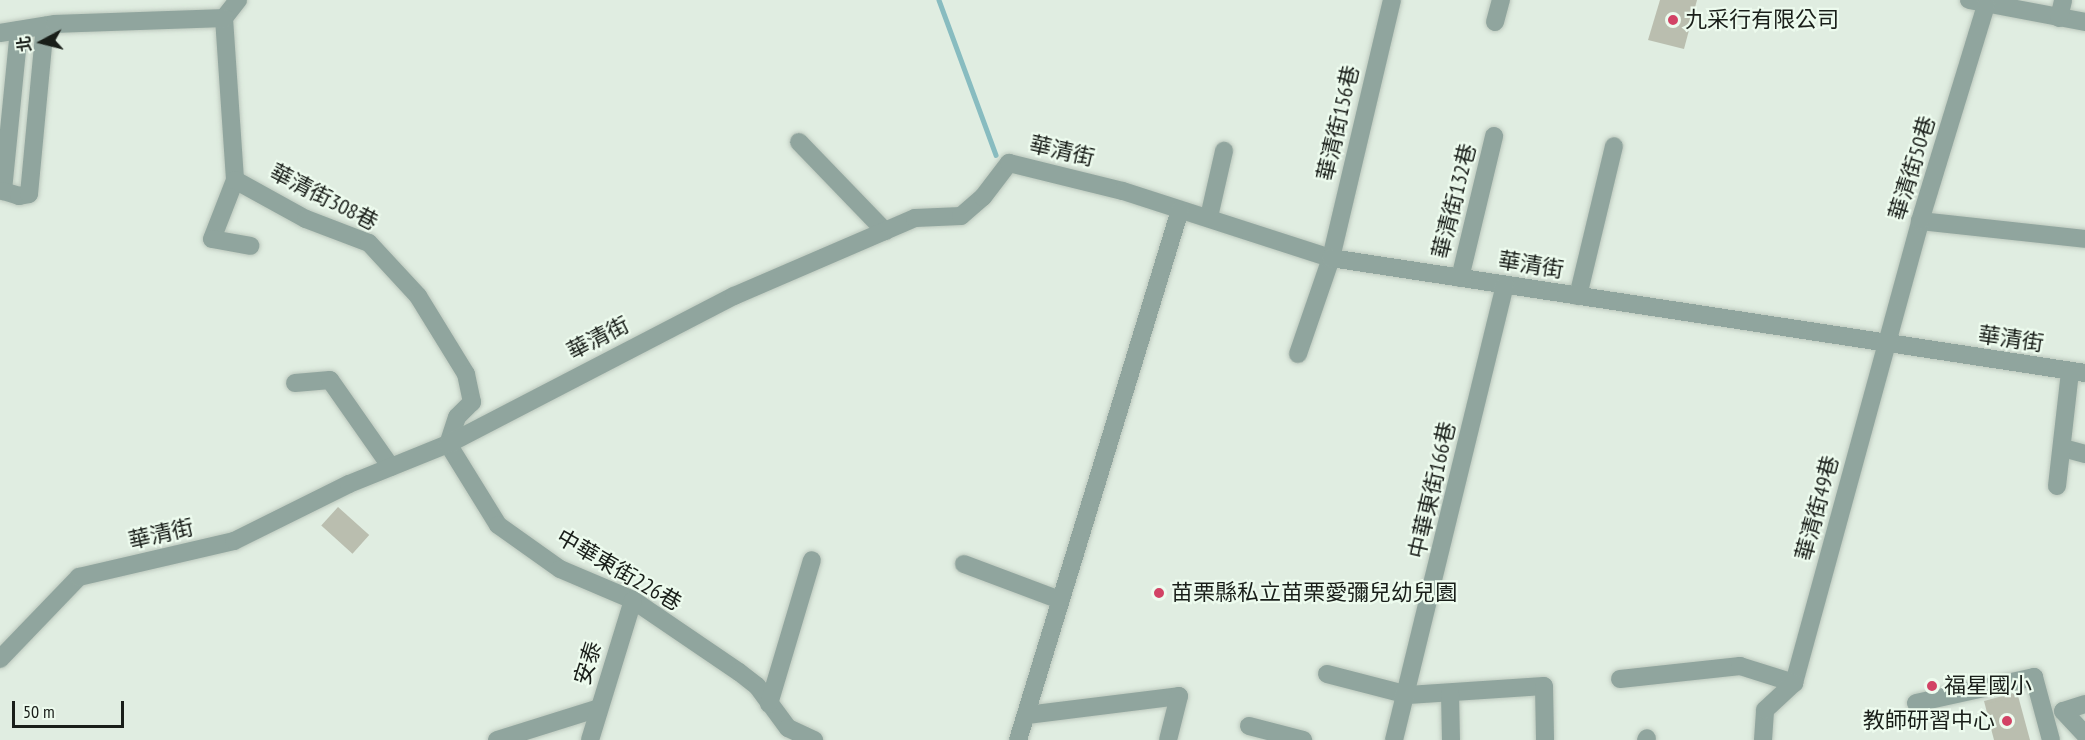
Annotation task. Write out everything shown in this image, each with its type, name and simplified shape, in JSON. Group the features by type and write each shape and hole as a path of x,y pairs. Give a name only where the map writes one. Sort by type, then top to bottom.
{"street":[{"path":"238,0 224,18 235,180 212,239 250,246"},
{"name":"華清街156巷","path":"1298,354 1331,258 1392,0"},
{"path":"1495,22 1501,0"},
{"path":"2059,18 2063,0"},
{"path":"1977,2 2085,22"},
{"name":"華清街50巷","path":"1887,345 1977,2"},
{"path":"0,33 45,26 224,18"},
{"path":"19,30 1,190 19,196 29,194 45,26"},
{"name":"華清街132巷","path":"1460,278 1494,136"},
{"path":"799,142 885,231"},
{"path":"1578,296 1614,146"},
{"path":"1209,217 1224,151"},
{"name":"華清街","path":"0,659 79,577 234,541 391,467 448,444 734,296 915,218 961,216 983,197 1008,163 1083,180 1209,217 1331,258 2078,373"},
{"name":"華清街308巷","path":"235,180 306,219 369,243 418,296 466,374 472,402 457,417 448,444"},
{"path":"1018,740 1180,210"},
{"path":"1920,221 2085,239"},
{"name":"中華東街166巷","path":"1394,740 1408,695 1505,285"},
{"name":"華清街49巷","path":"1794,683 1887,345"},
{"path":"2057,486 2078,373"},
{"path":"295,383 330,380 391,467"},
{"name":"中華東街226巷","path":"448,444 498,525 560,569 633,600 739,672 757,686 788,728 814,740"},
{"path":"2063,448 2085,454"},
{"path":"769,704 812,560"},
{"path":"964,564 1060,600"},
{"name":"安泰","path":"590,740 633,600"},
{"path":"1620,679 1740,666 1794,683 1765,710 1763,740"},
{"path":"1327,674 1408,695 1544,686 1545,740"},
{"path":"1916,703 2034,677 2051,740"},
{"path":"1450,693 1451,740"},
{"path":"1027,715 1179,696 1168,740"},
{"path":"2085,704 2063,711 2085,735"},
{"path":"497,740 599,708"},
{"path":"1250,726 1303,740"}],"building":[{"name":"九采行有限公司","path":"1660,0 1697,0 1684,49 1648,40"},
{"path":"338,507 369,535 352,554 321,526"},
{"name":"教師研習中心","path":"2017,692 2030,740 1994,740 1984,701"}],"waterway":[{"path":"939,0 996,155"}],"place":[{"name":"九采行有限公司","path":"1673,20"},
{"name":"苗栗縣私立苗栗愛彌兒幼兒園","path":"1159,593"},
{"name":"福星國小","path":"1932,686"},
{"name":"教師研習中心","path":"2007,721"}]}
